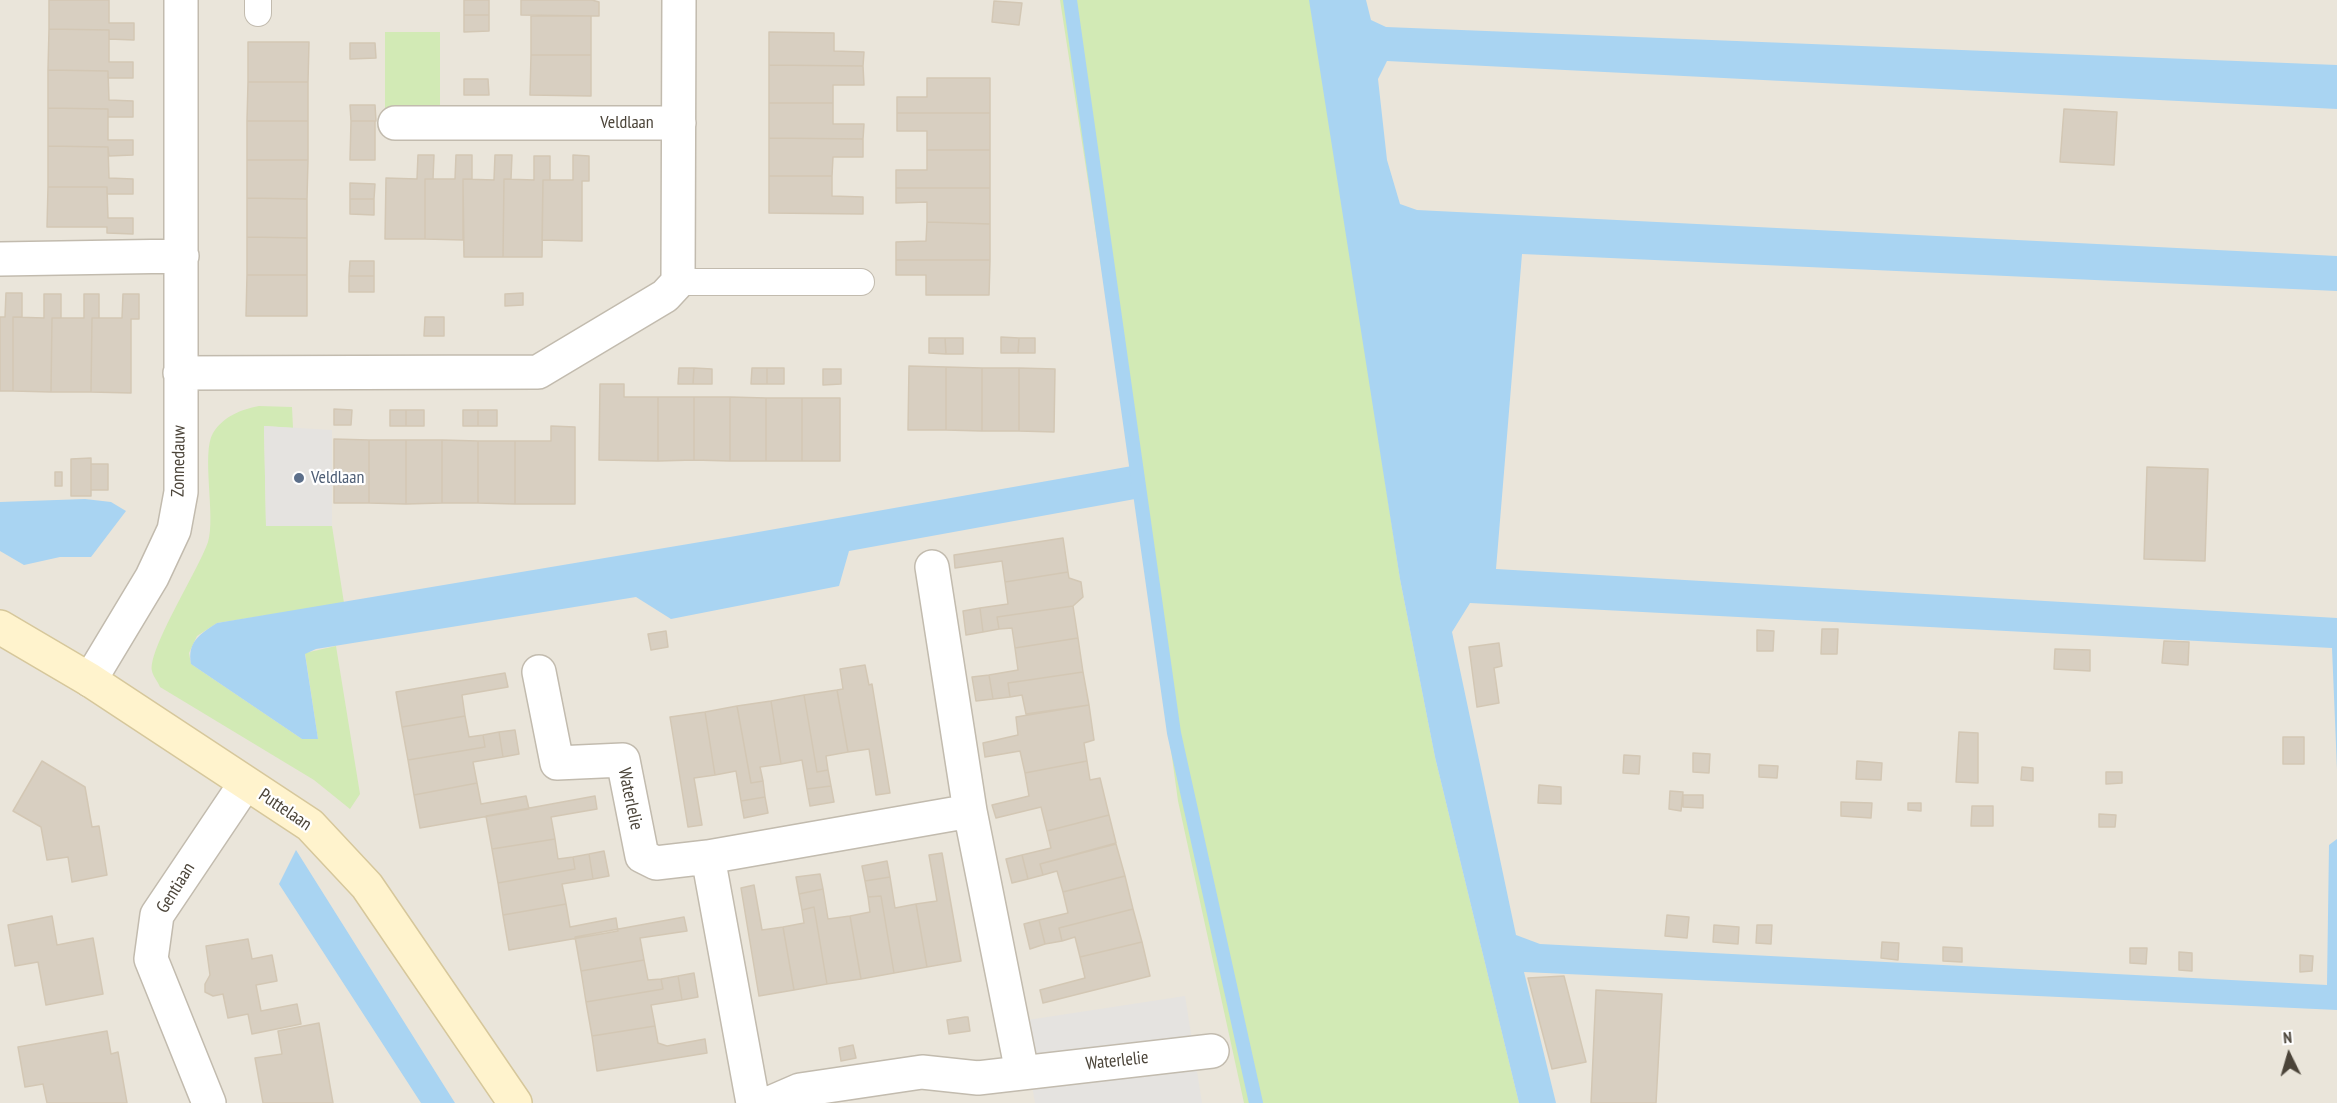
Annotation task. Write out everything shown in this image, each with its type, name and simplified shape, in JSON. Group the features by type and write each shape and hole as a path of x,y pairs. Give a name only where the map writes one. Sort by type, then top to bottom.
{"street":[{"name":"Zonnedauw","path":"90,680 152,577 174,530 181,492 181,0"},
{"name":"Veldlaan","path":"678,282 680,0"},
{"name":"Veldlaan","path":"395,123 679,123"},
{"path":"0,258 182,256"},
{"path":"180,372 538,372 664,296 678,282"},
{"path":"932,567 970,811 1022,1071"},
{"name":"Puttelaan","path":"0,627 90,680 310,825 367,886 515,1103"},
{"name":"Waterlelie","path":"539,672 557,763 623,760 642,856 656,864 970,811"},
{"name":"Gentiaan","path":"209,1103 151,959 158,915 245,784"},
{"path":"708,857 753,1103"},
{"name":"Waterlelie","path":"770,1103 800,1090 922,1072 978,1078 1022,1071 1212,1051"}],"lane":[{"path":"678,282 861,282"}],"shaded area":[{"path":"0,0 2337,0 2337,1103 0,1103"},
{"name":"Veldlaan","path":"264,426 332,430 332,526 266,526"},
{"path":"1185,996 1202,1103 1035,1103 1021,1021"}],"green space":[{"path":"1060,0 1312,0 1400,579 1435,757 1519,1103 1244,1103 1178,801 1132,466"},
{"path":"385,32 440,32 440,115 385,115"},
{"path":"259,406 292,407 293,428 264,426 266,526 332,526 344,603 217,623 197,636 189,653 191,664 302,739 318,739 305,653 336,646 360,794 350,809 314,780 160,687 152,671 153,660 165,628 208,542 210,517 208,455 213,433 222,422 233,415"}],"water":[{"path":"1309,0 1366,0 1371,20 1386,27 2337,65 2337,109 1387,61 1378,79 1387,160 1400,204 1417,210 2337,256 2337,291 1522,254 1496,569 2337,618 2337,769 2332,648 1470,603 1452,632 1516,935 1540,944 2327,985 2329,845 2337,839 2337,1010 1524,972 1556,1103 1519,1103 1435,757 1400,579"},
{"path":"1132,466 1135,499 849,551 839,586 671,619 636,597 316,649 305,654 318,739 302,739 191,664 191,650 196,639 217,623 730,537"},
{"path":"85,499 111,502 126,511 91,557 60,557 24,565 0,551 0,502"},
{"path":"296,850 455,1103 421,1103 279,884"}],"building":[{"path":"49,0 109,0 109,23 134,23 134,40 109,39 109,30 49,29"},
{"path":"464,0 489,0 489,15 464,15"},
{"path":"521,0 592,0 599,2 599,16 521,15"},
{"path":"994,1 1022,3 1019,25 992,22"},
{"path":"464,15 489,15 489,31 464,32"},
{"path":"531,16 591,16 591,55 531,55"},
{"path":"49,29 109,30 109,62 133,62 133,78 108,78 108,71 48,70"},
{"path":"769,32 834,33 834,51 864,52 863,66 769,65"},
{"path":"248,42 309,42 308,82 248,82"},
{"path":"350,43 375,43 376,58 350,59"},
{"path":"531,55 591,55 591,96 530,95"},
{"path":"769,65 863,66 864,85 833,85 833,103 769,103"},
{"path":"48,70 108,71 109,100 133,101 133,117 108,117 108,109 48,108"},
{"path":"927,78 990,78 990,113 897,113 897,97 927,97"},
{"path":"464,79 488,79 489,95 464,95"},
{"path":"248,82 308,82 308,121 247,121"},
{"path":"769,103 833,103 833,124 864,124 863,139 769,138"},
{"path":"350,105 375,105 376,121 351,121"},
{"path":"48,108 108,109 108,140 133,140 133,155 109,156 108,147 48,146"},
{"path":"2064,109 2117,112 2114,165 2060,162"},
{"path":"897,113 990,113 990,150 927,150 927,131 897,131"},
{"path":"247,121 308,121 308,160 247,160"},
{"path":"351,121 375,121 375,160 350,160"},
{"path":"769,138 863,139 863,157 833,157 832,176 769,176"},
{"path":"48,146 108,147 109,178 133,179 133,194 107,194 107,187 48,187"},
{"path":"927,150 990,150 990,188 896,188 896,170 927,170"},
{"path":"418,155 434,155 433,179 425,179 425,239 385,239 386,178 417,179"},
{"path":"456,155 472,155 472,179 463,179 463,240 425,239 425,179 455,179"},
{"path":"495,155 512,155 511,179 504,179 503,257 464,257 463,179 494,180"},
{"path":"573,155 589,156 589,181 582,181 582,241 542,240 543,180 573,180"},
{"path":"534,156 550,156 550,180 543,180 542,257 503,257 504,179 534,180"},
{"path":"247,160 308,160 307,199 247,198"},
{"path":"769,176 832,176 832,196 863,197 863,214 769,213"},
{"path":"350,183 375,184 374,199 350,199"},
{"path":"48,187 107,187 108,218 133,218 133,234 107,233 107,227 47,227"},
{"path":"896,188 990,188 990,224 927,222 927,202 896,203"},
{"path":"247,198 307,199 307,238 247,237"},
{"path":"350,199 374,199 374,215 350,214"},
{"path":"927,222 990,224 990,260 896,260 896,242 926,241"},
{"path":"247,237 307,238 307,275 247,275"},
{"path":"896,260 990,260 989,295 926,295 926,275 896,275"},
{"path":"350,261 374,261 374,276 349,276"},
{"path":"247,275 307,275 307,316 246,316"},
{"path":"349,276 374,276 374,292 349,292"},
{"path":"6,293 22,293 22,317 13,317 13,391 0,391 0,317 5,317"},
{"path":"523,293 523,305 505,306 505,294"},
{"path":"44,294 61,294 61,318 52,318 51,392 13,391 13,317 44,318"},
{"path":"84,294 99,294 99,318 92,318 91,392 51,392 52,318 84,318"},
{"path":"123,294 139,294 139,319 131,319 131,393 91,392 92,318 122,318"},
{"path":"425,317 444,317 444,336 424,336"},
{"path":"1001,337 1019,338 1018,353 1001,353"},
{"path":"929,338 945,338 946,354 929,353"},
{"path":"945,338 963,338 963,354 946,354"},
{"path":"1019,338 1035,338 1035,353 1018,353"},
{"path":"909,366 946,367 946,430 908,430"},
{"path":"946,367 982,368 982,431 946,430"},
{"path":"679,368 694,368 693,384 678,384"},
{"path":"694,368 712,369 712,384 693,384"},
{"path":"752,368 767,368 767,384 751,384"},
{"path":"767,368 784,368 784,384 767,384"},
{"path":"982,368 1019,368 1019,431 982,431"},
{"path":"1019,368 1055,369 1054,432 1019,431"},
{"path":"823,369 841,369 841,384 823,385"},
{"path":"600,384 624,384 624,397 658,397 658,461 599,460"},
{"path":"658,397 694,397 694,460 658,461"},
{"path":"694,397 730,397 730,461 694,460"},
{"path":"730,397 766,398 766,461 730,461"},
{"path":"766,398 802,398 802,461 766,461"},
{"path":"802,398 840,398 840,461 802,461"},
{"path":"334,409 352,410 351,425 334,425"},
{"path":"390,410 406,410 406,426 390,426"},
{"path":"406,410 424,410 424,426 406,426"},
{"path":"463,410 478,410 478,426 463,426"},
{"path":"478,410 497,410 497,426 478,426"},
{"path":"551,426 575,427 575,504 515,504 515,441 551,441"},
{"path":"334,439 369,440 369,503 334,503"},
{"path":"369,440 406,440 406,504 369,503"},
{"path":"406,440 442,440 442,503 406,504"},
{"path":"442,440 478,441 478,503 442,503"},
{"path":"478,441 515,441 515,504 478,503"},
{"path":"91,458 91,496 71,496 71,459"},
{"path":"91,464 108,464 108,490 91,490"},
{"path":"2147,467 2208,469 2205,561 2144,559"},
{"path":"55,472 62,472 62,486 55,486"},
{"path":"1063,538 1068,572 1005,582 1002,561 955,568 954,555"},
{"path":"1068,572 1069,578 1081,582 1083,597 1073,606 997,617 999,629 983,632 980,608 1008,604 1005,582"},
{"path":"1073,606 1078,638 1015,648 1012,628 999,629 997,617"},
{"path":"980,608 983,632 966,635 963,611"},
{"path":"1822,629 1838,629 1837,654 1821,654"},
{"path":"1757,630 1774,631 1773,651 1757,651"},
{"path":"666,631 668,647 651,650 648,634"},
{"path":"1078,638 1083,672 1008,683 1010,697 993,699 989,675 1018,670 1015,648"},
{"path":"2164,641 2189,642 2188,665 2162,663"},
{"path":"1499,643 1502,666 1494,668 1499,703 1477,707 1469,647"},
{"path":"2055,649 2090,650 2090,671 2054,669"},
{"path":"865,665 869,685 872,684 890,793 876,795 869,749 848,752 837,690 843,689 840,669"},
{"path":"1083,672 1089,705 1026,714 1022,695 1010,697 1008,683"},
{"path":"505,673 508,687 462,695 465,716 402,727 396,692"},
{"path":"989,675 993,699 976,701 972,677"},
{"path":"837,690 848,752 826,756 828,770 817,772 804,695"},
{"path":"804,695 817,772 828,770 831,786 807,789 802,760 781,764 771,701"},
{"path":"771,701 781,764 760,767 763,781 751,783 737,706"},
{"path":"1089,705 1094,740 1084,743 1087,761 1025,773 1020,751 985,757 983,743 1018,735 1016,717"},
{"path":"737,706 751,783 763,781 765,797 741,801 736,771 715,775 705,712"},
{"path":"705,712 715,775 694,778 702,825 688,827 670,717"},
{"path":"465,716 469,737 483,735 485,747 408,760 402,727"},
{"path":"515,730 519,754 503,757 499,732"},
{"path":"499,732 503,757 473,762 477,783 414,795 408,760 485,747 483,735"},
{"path":"1959,732 1978,733 1978,783 1956,782"},
{"path":"2283,737 2304,737 2304,764 2283,764"},
{"path":"1693,753 1710,754 1709,773 1693,772"},
{"path":"1624,755 1640,756 1639,774 1623,773"},
{"path":"42,761 85,787 92,827 99,826 107,875 72,882 68,857 47,860 41,827 13,811"},
{"path":"1087,761 1090,780 1100,778 1109,815 1047,831 1041,807 996,818 992,805 1029,796 1025,773"},
{"path":"1857,761 1882,763 1881,780 1856,779"},
{"path":"1759,765 1778,766 1777,778 1759,777"},
{"path":"2022,767 2033,768 2033,781 2021,780"},
{"path":"2106,772 2122,772 2122,783 2106,784"},
{"path":"477,783 481,804 526,796 529,809 420,828 414,795"},
{"path":"1539,785 1561,787 1561,804 1538,803"},
{"path":"831,786 834,802 810,806 807,789"},
{"path":"1670,791 1683,792 1681,811 1669,809"},
{"path":"1683,795 1703,795 1703,808 1683,807"},
{"path":"595,796 597,809 551,817 555,839 492,849 486,816"},
{"path":"765,797 768,813 744,818 741,801"},
{"path":"1841,802 1872,803 1871,818 1841,816"},
{"path":"1908,803 1921,803 1921,811 1908,810"},
{"path":"1972,806 1993,806 1993,826 1971,826"},
{"path":"2099,814 2116,815 2115,827 2099,827"},
{"path":"1109,815 1116,843 1040,864 1043,875 1028,879 1022,855 1051,848 1047,831"},
{"path":"555,839 558,859 573,857 575,869 498,883 492,849"},
{"path":"1116,844 1125,876 1063,892 1057,871 1043,875 1040,864"},
{"path":"604,851 609,876 593,879 589,854"},
{"path":"942,853 961,961 927,967 916,904 937,901 929,855"},
{"path":"589,854 593,879 562,884 566,904 503,915 498,883 575,869 573,857"},
{"path":"1022,855 1028,879 1012,883 1006,859"},
{"path":"887,861 890,877 865,881 862,866"},
{"path":"820,874 823,889 799,894 796,877"},
{"path":"1125,876 1133,909 1059,928 1062,941 1045,944 1039,920 1068,913 1063,892"},
{"path":"890,877 895,908 916,904 927,967 894,973 881,896 868,897 865,881"},
{"path":"754,885 762,930 783,927 794,990 759,996 741,888"},
{"path":"823,889 828,919 850,916 861,979 827,984 814,907 802,910 799,894"},
{"path":"881,896 894,973 861,979 850,916 870,912 868,897"},
{"path":"566,904 570,927 616,918 618,931 509,950 503,915"},
{"path":"814,907 827,984 794,990 783,927 804,923 802,910"},
{"path":"1133,909 1142,942 1080,957 1075,937 1062,941 1059,928"},
{"path":"1667,915 1689,917 1687,938 1665,936"},
{"path":"52,916 57,945 93,938 103,994 46,1005 38,962 15,966 8,925"},
{"path":"684,917 687,931 640,938 644,960 581,971 575,937"},
{"path":"1039,920 1045,944 1030,949 1024,924"},
{"path":"1714,925 1739,927 1738,944 1713,942"},
{"path":"1757,925 1772,925 1771,944 1756,943"},
{"path":"248,939 252,959 272,955 277,981 256,985 261,1011 297,1004 301,1024 252,1034 248,1014 228,1018 223,994 213,996 205,992 205,984 210,975 206,946"},
{"path":"1142,942 1150,976 1043,1003 1040,990 1085,978 1080,957"},
{"path":"1882,942 1899,943 1898,960 1881,958"},
{"path":"1943,947 1962,948 1962,962 1943,961"},
{"path":"2130,948 2147,948 2146,964 2130,963"},
{"path":"2179,952 2192,953 2192,971 2179,970"},
{"path":"2300,955 2313,956 2312,971 2300,972"},
{"path":"644,960 648,980 661,979 663,989 586,1002 581,971"},
{"path":"694,973 698,997 682,1000 678,976"},
{"path":"678,976 682,1000 651,1005 655,1026 592,1036 586,1002 663,989 661,979"},
{"path":"1564,976 1586,1062 1552,1069 1528,978"},
{"path":"1596,990 1662,994 1656,1103 1591,1103"},
{"path":"968,1017 970,1031 949,1034 947,1020"},
{"path":"319,1023 333,1103 263,1103 255,1058 282,1054 278,1031"},
{"path":"655,1026 658,1043 667,1046 705,1039 707,1053 597,1071 592,1036"},
{"path":"107,1031 111,1054 118,1052 127,1103 47,1103 43,1084 25,1087 18,1047"},
{"path":"853,1045 856,1058 841,1061 839,1048"}],"waterway":[{"path":"1070,0 1174,733 1256,1103"}],"place":[{"name":"Veldlaan","path":"299,478"}]}
